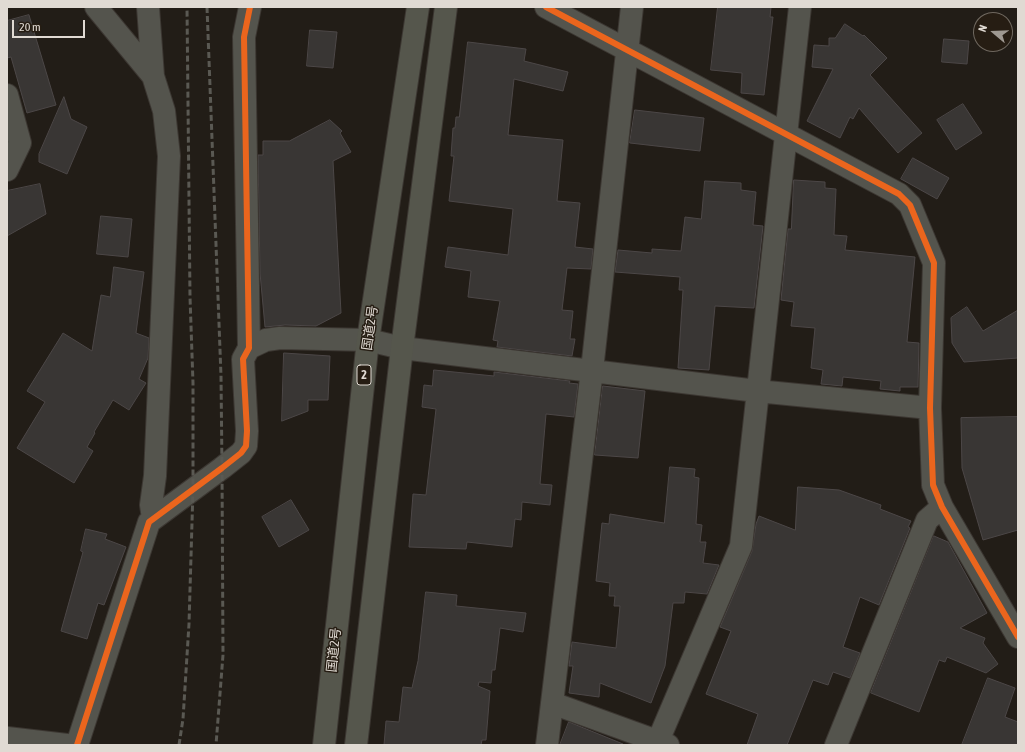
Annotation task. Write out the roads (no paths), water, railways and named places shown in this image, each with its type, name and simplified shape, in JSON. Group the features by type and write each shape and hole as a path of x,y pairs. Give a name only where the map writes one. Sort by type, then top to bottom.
{"highway":[{"name":"国道2号","path":"324,745 368,340 418,7"},
{"path":"356,745 402,348 446,7"}],"street":[{"path":"96,7 153,76"},
{"path":"148,7 153,76 164,111 169,156 155,476 151,505 152,518"},
{"path":"77,745 147,527 152,518 222,468 241,453 246,446 247,431 243,359 249,348 244,37 250,7"},
{"path":"546,7 627,52 788,134 899,194 910,205 934,263 930,408 933,485 942,507 1018,637"},
{"path":"547,745 592,370 632,7"},
{"path":"552,703 663,743 741,546 757,391 788,134 800,7"},
{"path":"7,95 20,143 7,170"},
{"path":"249,348 266,340 280,338 368,340 402,348 757,391 930,408"},
{"path":"836,745 927,520 942,507"},
{"path":"7,738 67,745"}],"railway":[{"path":"179,745 183,719 189,624 193,489 193,383 190,297 187,7"},
{"path":"207,7 221,376 223,655 216,745"}]}
